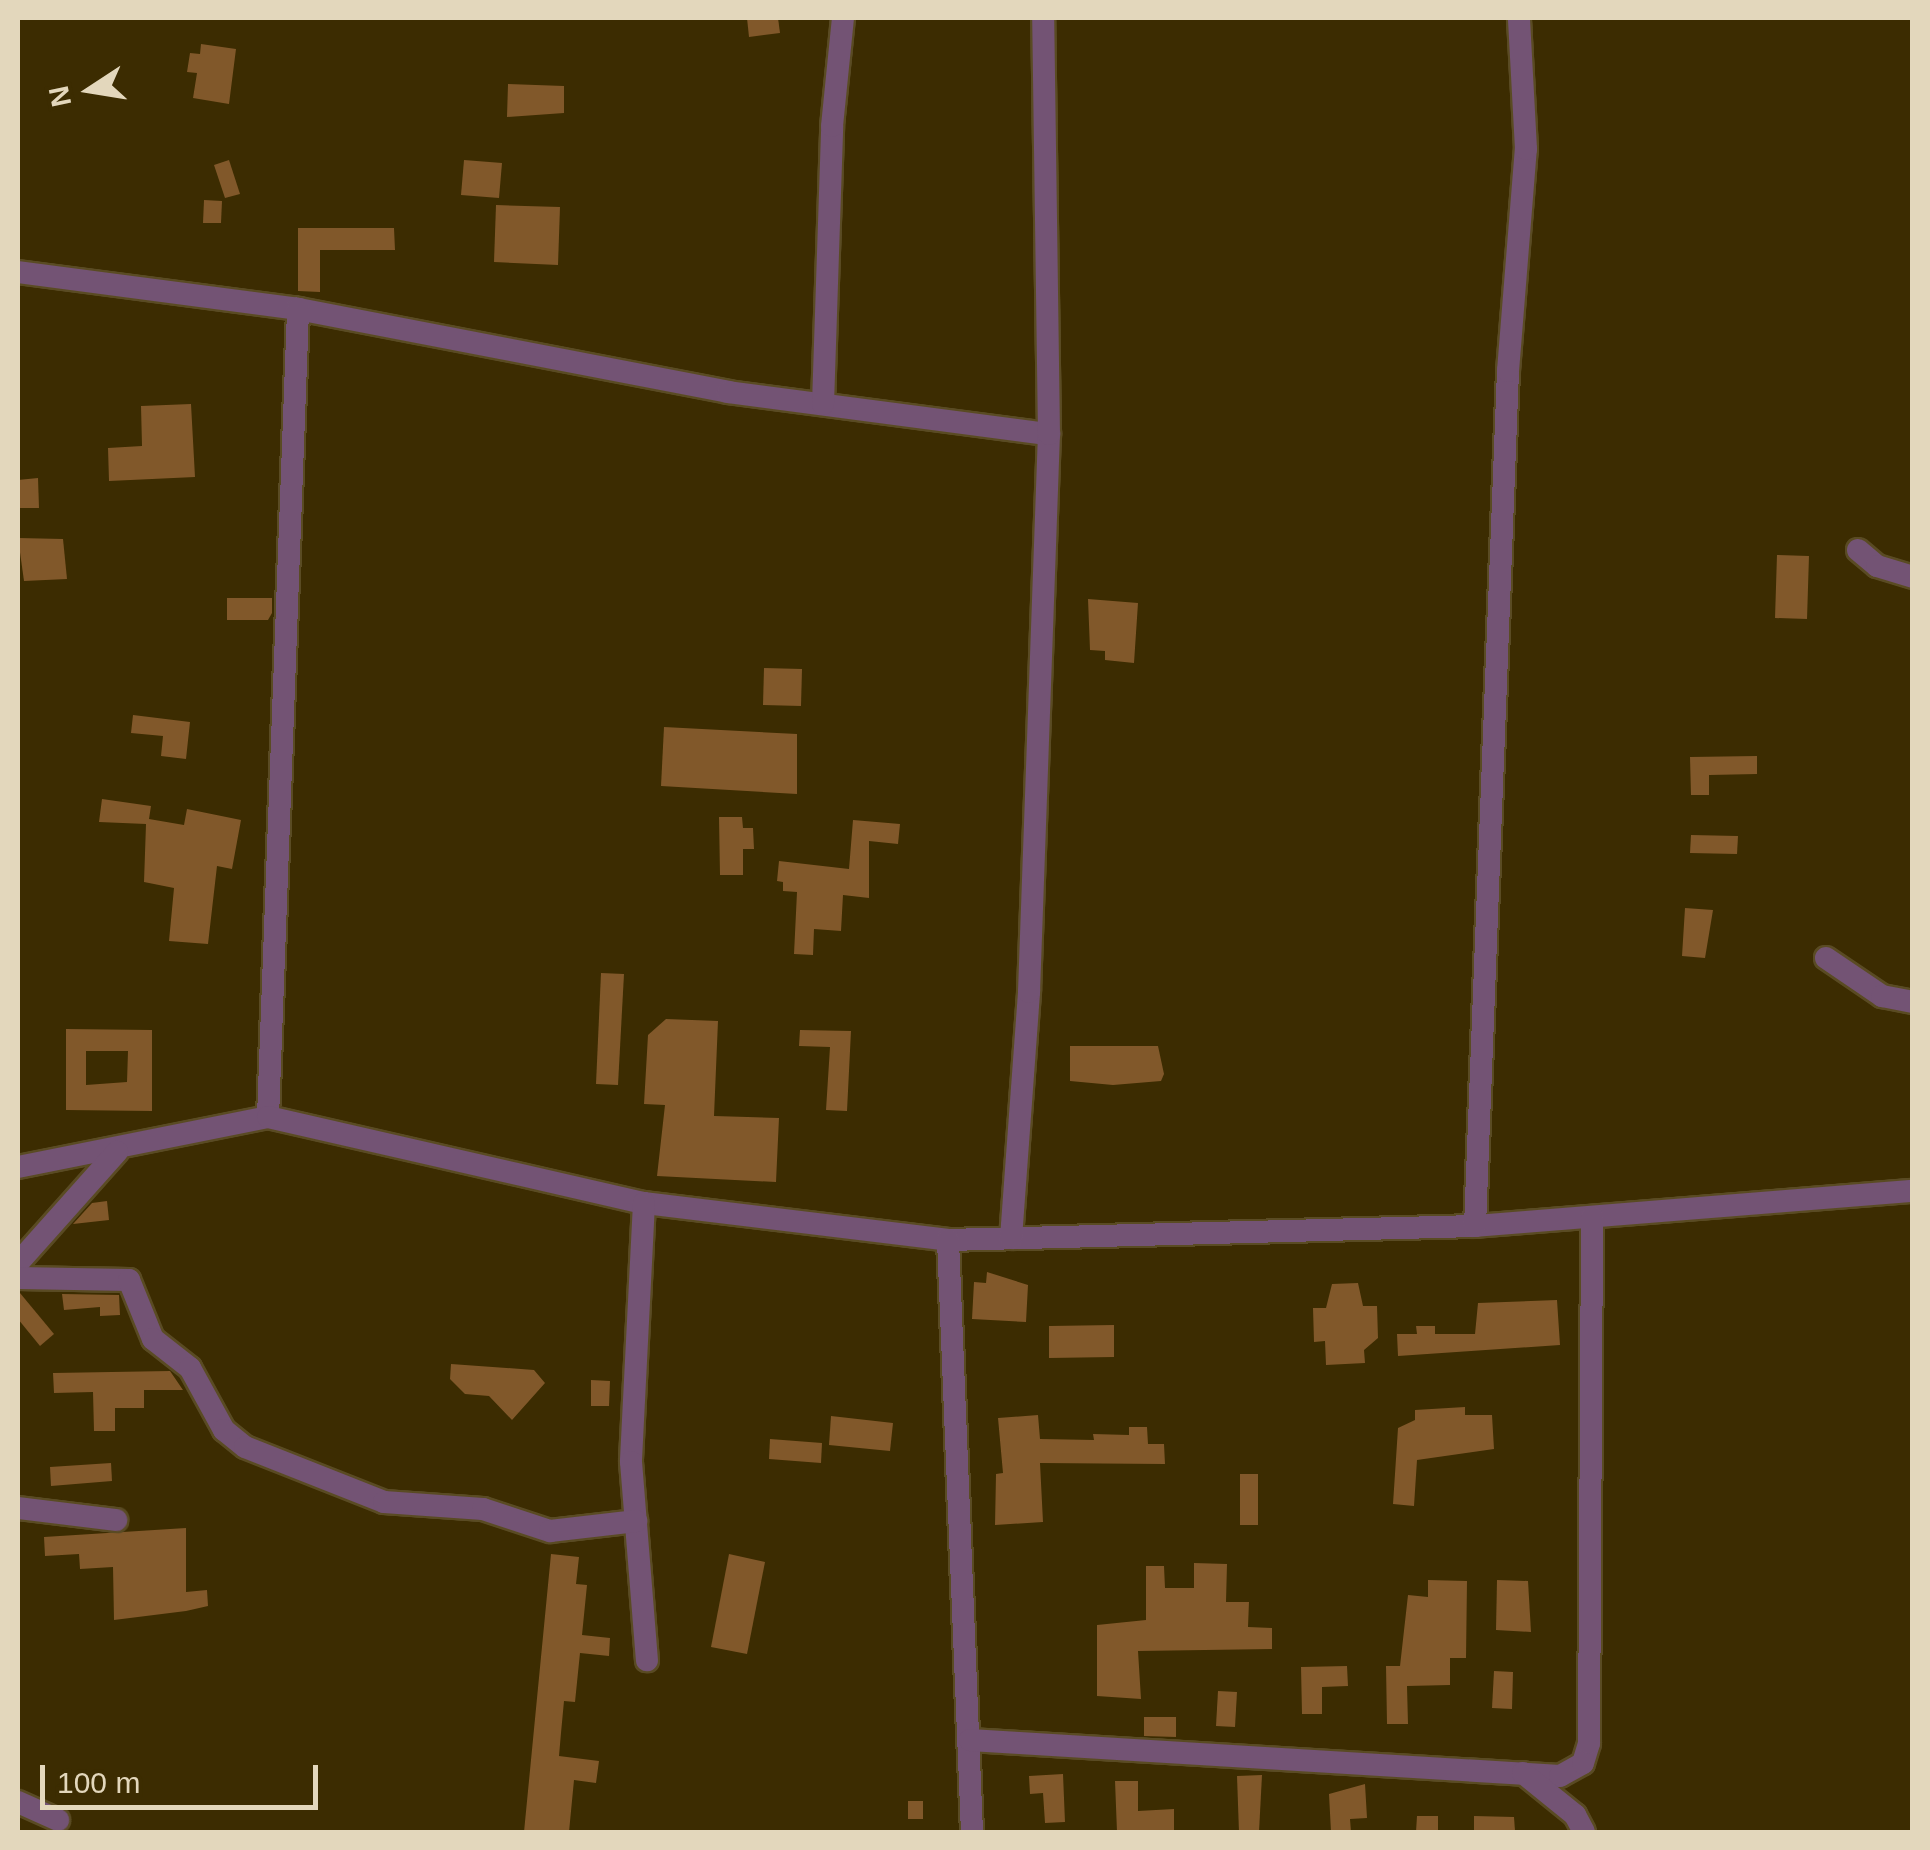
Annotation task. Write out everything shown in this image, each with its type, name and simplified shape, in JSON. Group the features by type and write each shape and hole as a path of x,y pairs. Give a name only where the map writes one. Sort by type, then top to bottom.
{"street":[{"path":"823,404 832,126 843,18"},
{"path":"1011,1238 1029,992 1050,434 1043,18"},
{"path":"1475,1226 1508,371 1526,150 1519,18"},
{"path":"18,272 298,309 516,354 823,404 1050,434"},
{"path":"268,1117 298,309"},
{"path":"1858,550 1877,566 1912,576"},
{"path":"1826,958 1882,996 1912,1002"},
{"path":"18,1167 116,1152 268,1117 644,1203 948,1240 1475,1226 1912,1191"},
{"path":"18,1263 116,1152"},
{"path":"644,1203 632,1462 647,1660"},
{"path":"970,1740 1560,1776 1583,1763 1589,1742 1592,1217"},
{"path":"948,1240 972,1832"},
{"path":"18,1278 129,1280 153,1339 190,1368 224,1430 245,1447 384,1502 483,1510 550,1531 636,1521"},
{"path":"18,1508 116,1520"},
{"path":"1522,1772 1574,1815 1584,1832"},
{"path":"18,1802 58,1820"}],"building":[{"path":"747,18 778,18 780,33 749,37"},
{"path":"201,44 236,49 229,104 193,98 197,73 187,72 190,53 200,54"},
{"path":"508,84 564,86 564,113 507,117"},
{"path":"229,160 240,194 225,198 214,165"},
{"path":"464,160 502,163 499,198 461,195"},
{"path":"204,200 222,201 221,223 203,223"},
{"path":"496,205 560,207 558,265 494,262"},
{"path":"298,228 394,228 395,250 320,250 320,292 298,291"},
{"path":"191,404 195,477 109,481 108,448 142,446 141,406"},
{"path":"38,478 39,508 18,508 18,480"},
{"path":"18,538 63,539 67,579 24,581"},
{"path":"1777,555 1809,556 1807,619 1775,618"},
{"path":"227,598 272,598 272,613 268,620 227,620"},
{"path":"1088,599 1138,603 1134,663 1105,660 1105,651 1090,650"},
{"path":"764,668 802,669 801,706 763,705"},
{"path":"133,715 190,722 186,759 161,756 163,736 131,733"},
{"path":"664,727 797,734 797,794 661,786"},
{"path":"1757,756 1757,774 1709,775 1709,795 1691,795 1690,757"},
{"path":"102,799 151,806 149,819 184,825 187,809 241,820 232,869 217,866 208,944 169,941 174,888 144,882 146,824 99,822"},
{"path":"719,817 742,817 743,828 753,828 754,849 743,849 743,875 720,875"},
{"path":"853,820 900,824 898,844 869,841 869,898 843,895 841,931 814,929 813,955 794,954 797,892 783,891 783,882 777,881 779,861 849,869"},
{"path":"1691,835 1738,836 1737,854 1690,853"},
{"path":"1685,908 1713,910 1705,958 1682,956"},
{"path":"601,973 624,974 618,1085 596,1084"},
{"path":"666,1019 718,1021 714,1116 779,1118 776,1182 657,1176 665,1105 644,1104 648,1035"},
{"path":"66,1029 152,1030 152,1111 66,1110","holes":["86,1051 128,1051 127,1082 86,1085"]},
{"path":"800,1030 851,1031 847,1111 826,1110 830,1047 799,1046"},
{"path":"1070,1046 1158,1046 1164,1074 1161,1081 1113,1085 1070,1081"},
{"path":"107,1201 109,1220 73,1224 92,1203"},
{"path":"987,1272 1028,1285 1026,1322 972,1319 974,1282 986,1283"},
{"path":"1358,1283 1363,1306 1377,1306 1378,1338 1364,1350 1365,1363 1326,1365 1325,1341 1314,1342 1313,1308 1326,1308 1332,1284"},
{"path":"20,1293 54,1334 40,1346 18,1319"},
{"path":"62,1294 119,1295 120,1315 100,1316 100,1307 64,1310"},
{"path":"1557,1300 1560,1345 1398,1356 1397,1334 1417,1334 1416,1326 1435,1326 1435,1334 1475,1334 1478,1303"},
{"path":"1114,1325 1114,1357 1049,1358 1049,1326"},
{"path":"451,1364 534,1370 545,1383 512,1420 489,1396 465,1394 450,1379"},
{"path":"170,1371 183,1390 144,1390 144,1408 115,1408 115,1431 94,1431 93,1392 54,1393 53,1373"},
{"path":"591,1380 610,1381 609,1406 591,1406"},
{"path":"1465,1407 1465,1415 1492,1415 1494,1449 1417,1460 1414,1506 1393,1504 1398,1428 1415,1420 1415,1410"},
{"path":"1038,1415 1040,1439 1094,1440 1093,1434 1129,1435 1129,1427 1147,1427 1148,1444 1164,1444 1165,1464 1040,1463 1043,1522 995,1525 996,1474 1003,1473 998,1418"},
{"path":"831,1416 893,1423 890,1451 829,1445"},
{"path":"770,1439 822,1443 821,1463 769,1459"},
{"path":"111,1463 112,1481 51,1486 50,1467"},
{"path":"1240,1474 1258,1474 1258,1525 1240,1525"},
{"path":"186,1528 186,1592 207,1590 208,1606 186,1611 114,1620 113,1567 80,1569 79,1554 45,1556 44,1537"},
{"path":"551,1554 579,1557 576,1584 587,1585 582,1635 610,1638 609,1656 580,1653 575,1702 564,1701 561,1733 559,1756 599,1761 596,1783 574,1780 569,1832 524,1832"},
{"path":"729,1554 765,1562 747,1654 711,1647"},
{"path":"1194,1563 1227,1564 1226,1602 1249,1602 1248,1627 1272,1628 1272,1649 1138,1651 1141,1699 1097,1696 1097,1625 1146,1620 1146,1566 1164,1566 1165,1588 1194,1588"},
{"path":"1428,1580 1467,1581 1466,1658 1450,1658 1450,1685 1407,1686 1408,1724 1387,1724 1386,1666 1400,1666 1408,1595 1428,1597"},
{"path":"1497,1580 1528,1581 1531,1632 1496,1630"},
{"path":"1347,1666 1348,1686 1322,1687 1322,1714 1302,1714 1301,1667"},
{"path":"1494,1671 1513,1672 1512,1709 1492,1708"},
{"path":"1218,1691 1237,1692 1235,1727 1216,1726"},
{"path":"1144,1717 1176,1717 1176,1737 1144,1736"},
{"path":"1063,1774 1065,1822 1045,1823 1043,1793 1030,1794 1029,1776"},
{"path":"1262,1775 1259,1832 1239,1832 1237,1776"},
{"path":"1115,1781 1138,1781 1138,1811 1174,1809 1174,1832 1117,1832"},
{"path":"1365,1784 1367,1818 1350,1819 1351,1832 1331,1832 1329,1794"},
{"path":"908,1801 923,1801 923,1819 908,1819"},
{"path":"1417,1816 1438,1816 1438,1832 1416,1832"},
{"path":"1474,1816 1514,1817 1515,1831 1474,1832"}]}
